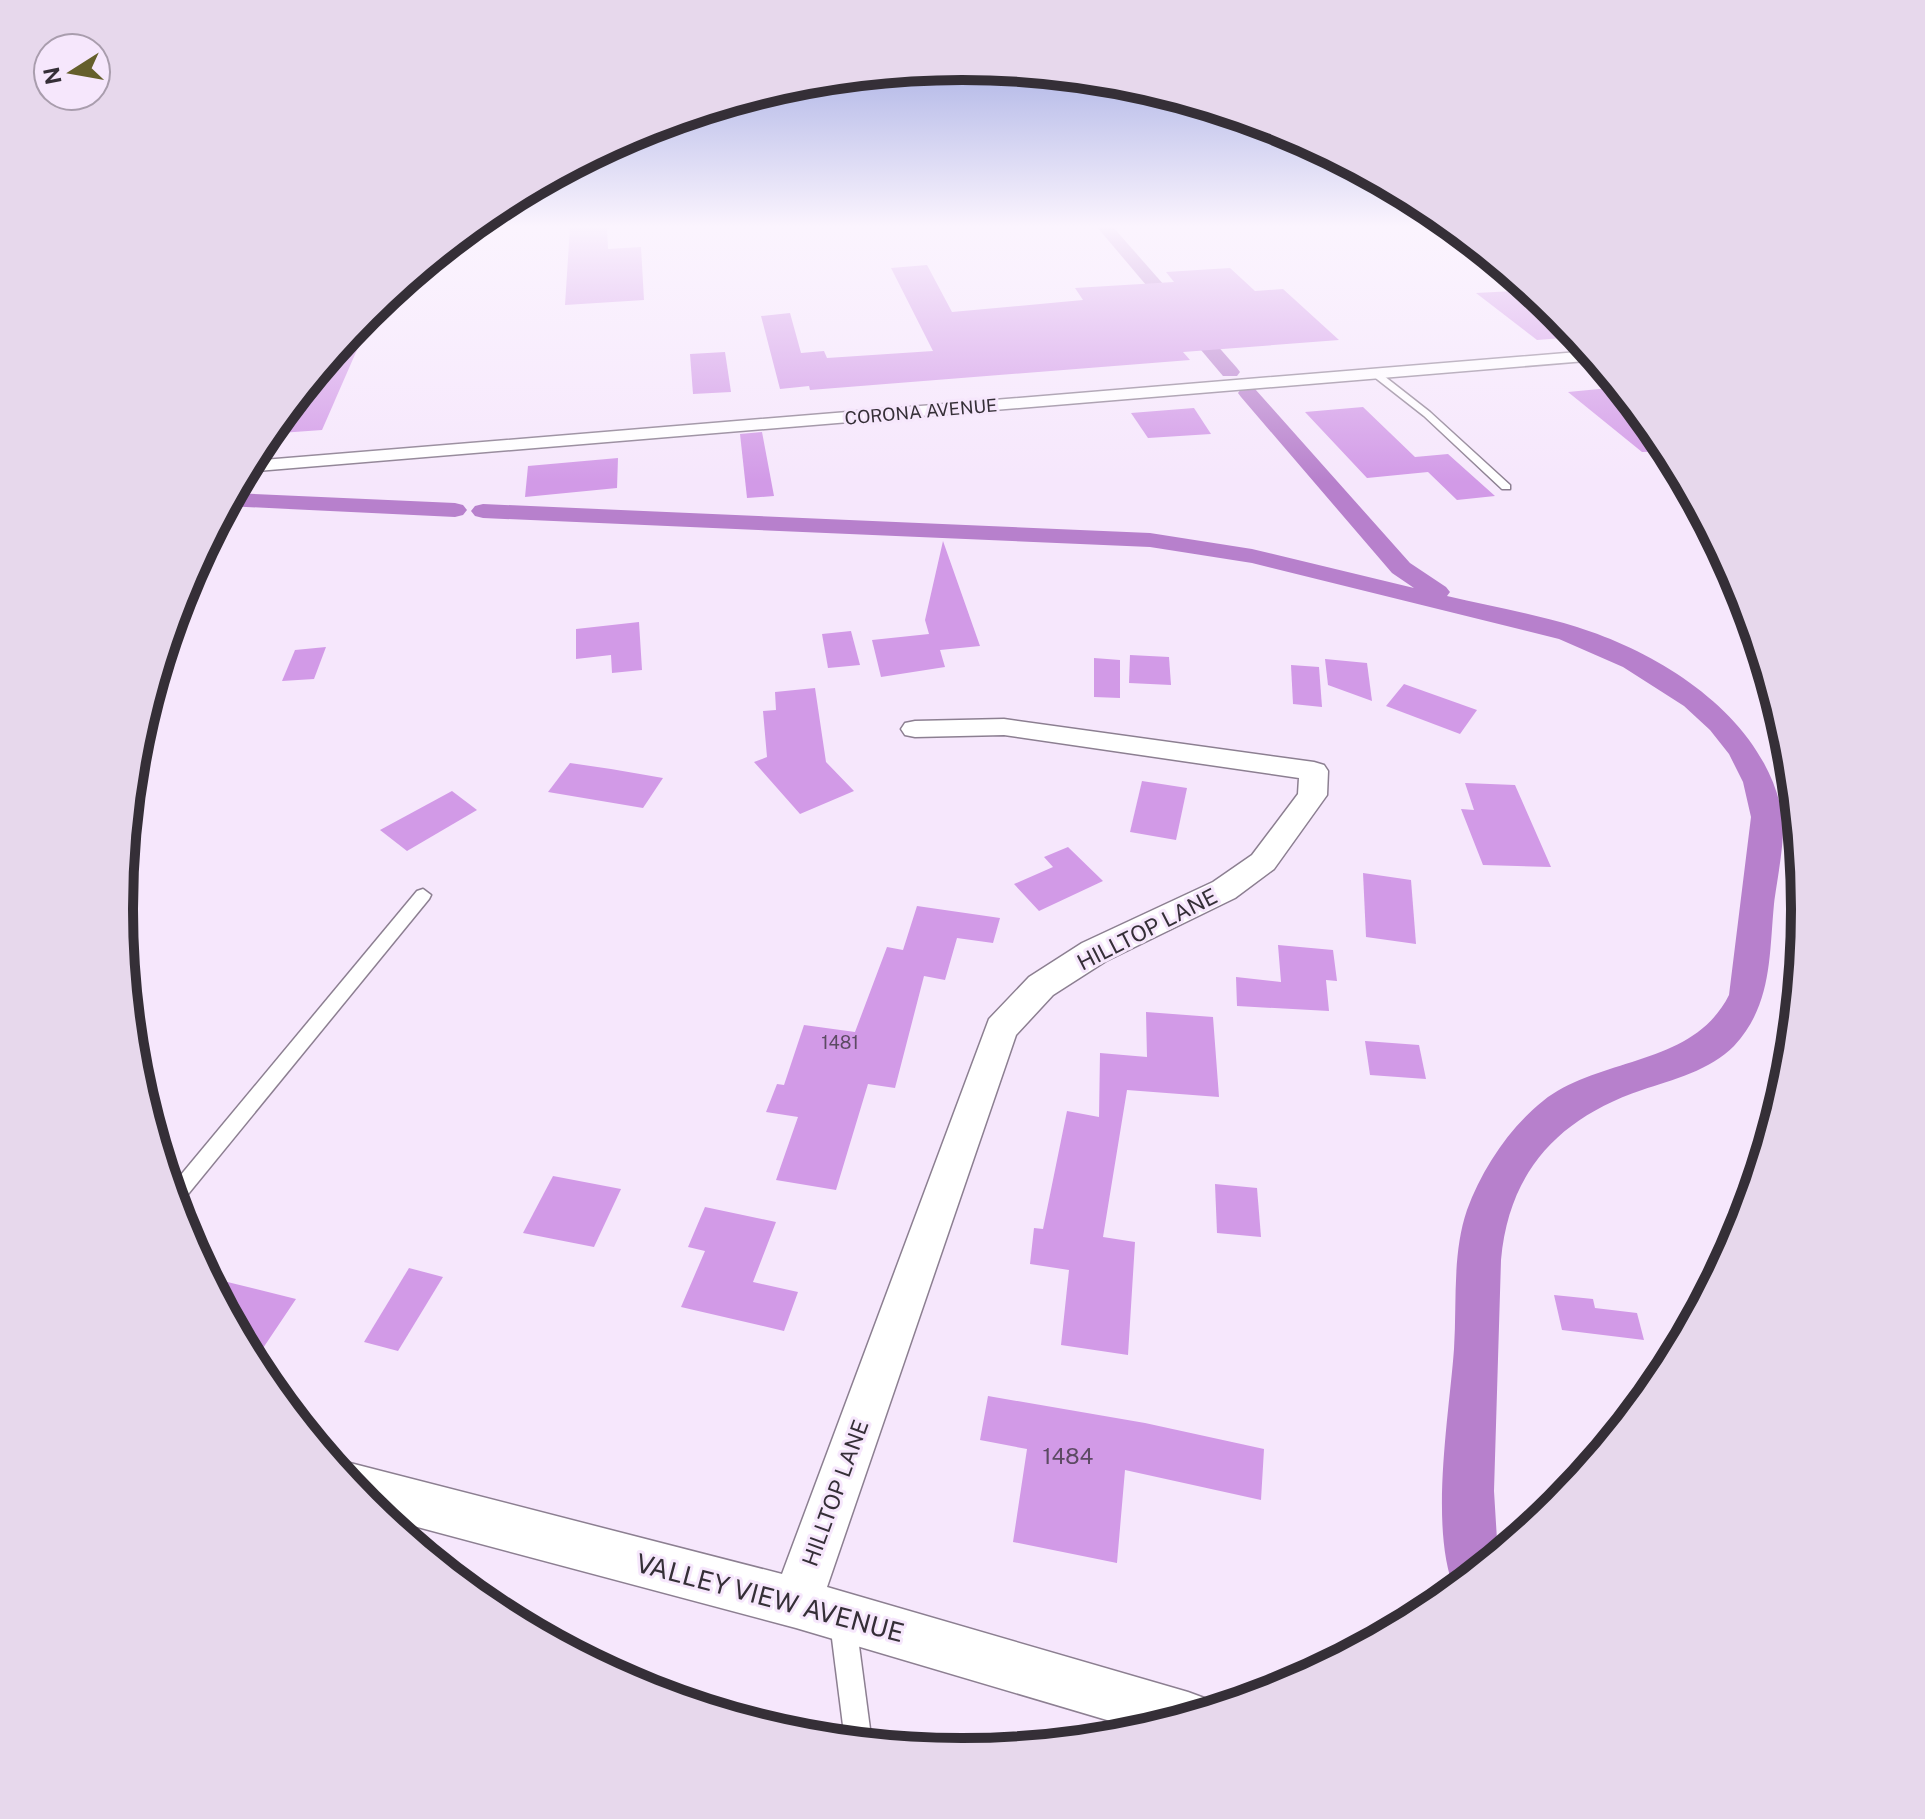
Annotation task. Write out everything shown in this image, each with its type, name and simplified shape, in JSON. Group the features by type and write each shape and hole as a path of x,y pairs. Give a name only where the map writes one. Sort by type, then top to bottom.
{"street":[{"name":"CORONA AVENUE","path":"262,466 1581,357"},
{"name":"HILLTOP LANE","path":"796,1603 1001,1029 1041,986 1094,952 1224,890 1263,862 1312,795 1314,771 1004,727 915,729"},
{"name":"VALLEY VIEW AVENUE","path":"372,1492 796,1603 1170,1713"}],"lane":[{"path":"1376,374 1427,414 1506,487"},
{"path":"181,1188 423,895"},
{"path":"843,1617 858,1732"}],"building":[{"path":"913,312 1308,312 1339,340 1183,352 1190,360 810,390 809,386 780,389 761,316 790,313 801,353 824,351 827,358 933,351"},
{"path":"1501,312 1537,312 1563,338 1537,340"},
{"path":"362,338 322,430 284,433 304,405"},
{"path":"725,352 731,392 693,394 690,354"},
{"path":"1607,388 1654,452 1642,452 1568,392"},
{"path":"1363,407 1415,457 1448,454 1495,496 1457,500 1428,472 1367,478 1305,412"},
{"path":"1194,408 1211,434 1148,438 1131,413"},
{"path":"762,432 774,496 747,498 740,434"},
{"path":"618,458 617,488 525,497 528,466"},
{"path":"943,541 980,646 940,650 945,667 881,677 872,640 929,634 925,620"},
{"path":"639,622 642,670 612,673 611,655 576,659 576,629"},
{"path":"851,631 860,665 828,668 822,634"},
{"path":"326,647 314,679 282,681 295,650"},
{"path":"1130,655 1169,657 1171,685 1129,683"},
{"path":"1094,658 1120,660 1120,698 1094,697"},
{"path":"1325,659 1367,663 1372,701 1328,685"},
{"path":"1291,665 1319,667 1322,707 1293,704"},
{"path":"1404,684 1477,710 1460,734 1386,706"},
{"path":"815,688 826,762 854,791 800,814 754,762 767,757 763,711 776,710 775,692"},
{"path":"570,763 663,778 643,808 548,792"},
{"path":"1142,781 1187,788 1176,840 1130,832"},
{"path":"1465,783 1515,785 1551,867 1483,865 1461,809 1474,810"},
{"path":"452,791 477,810 407,851 380,830"},
{"path":"1068,847 1103,881 1039,911 1014,884 1053,867 1044,857"},
{"path":"1363,873 1411,880 1416,944 1366,937"},
{"path":"917,906 1000,918 993,943 957,938 945,980 924,976 895,1088 868,1084 836,1190 776,1180 798,1117 766,1112 777,1084 784,1085 804,1025 855,1032 887,947 903,950"},
{"path":"1278,945 1333,950 1337,981 1326,980 1329,1011 1237,1006 1236,977 1281,982"},
{"path":"1146,1012 1213,1017 1219,1097 1127,1090 1103,1237 1135,1242 1128,1355 1061,1345 1069,1270 1030,1264 1034,1228 1043,1229 1067,1111 1099,1117 1100,1053 1147,1057"},
{"path":"1365,1041 1419,1045 1426,1079 1370,1075"},
{"path":"553,1176 621,1189 594,1247 523,1233"},
{"path":"1215,1184 1257,1188 1261,1237 1217,1233"},
{"path":"705,1207 776,1222 753,1282 798,1292 784,1331 681,1307 705,1251 688,1247"},
{"path":"409,1268 443,1277 398,1351 364,1342"},
{"path":"221,1281 296,1299 261,1351"},
{"path":"1554,1295 1593,1299 1595,1308 1637,1313 1644,1340 1562,1330"},
{"path":"988,1396 1145,1423 1264,1449 1261,1500 1125,1470 1117,1563 1013,1542 1027,1449 980,1440"}],"waterway":[{"path":"1178,312 1230,372"},
{"path":"1248,393 1401,568 1437,592"},
{"path":"241,500 455,510"},
{"path":"483,511 1150,540 1252,556 1568,633 1633,661 1664,679 1694,700 1720,724 1742,751 1758,782 1767,817 1747,995 1735,1020 1717,1039 1695,1054 1590,1093 1555,1114 1520,1153 1493,1197 1484,1227 1478,1277 1469,1491 1473,1563"}]}
